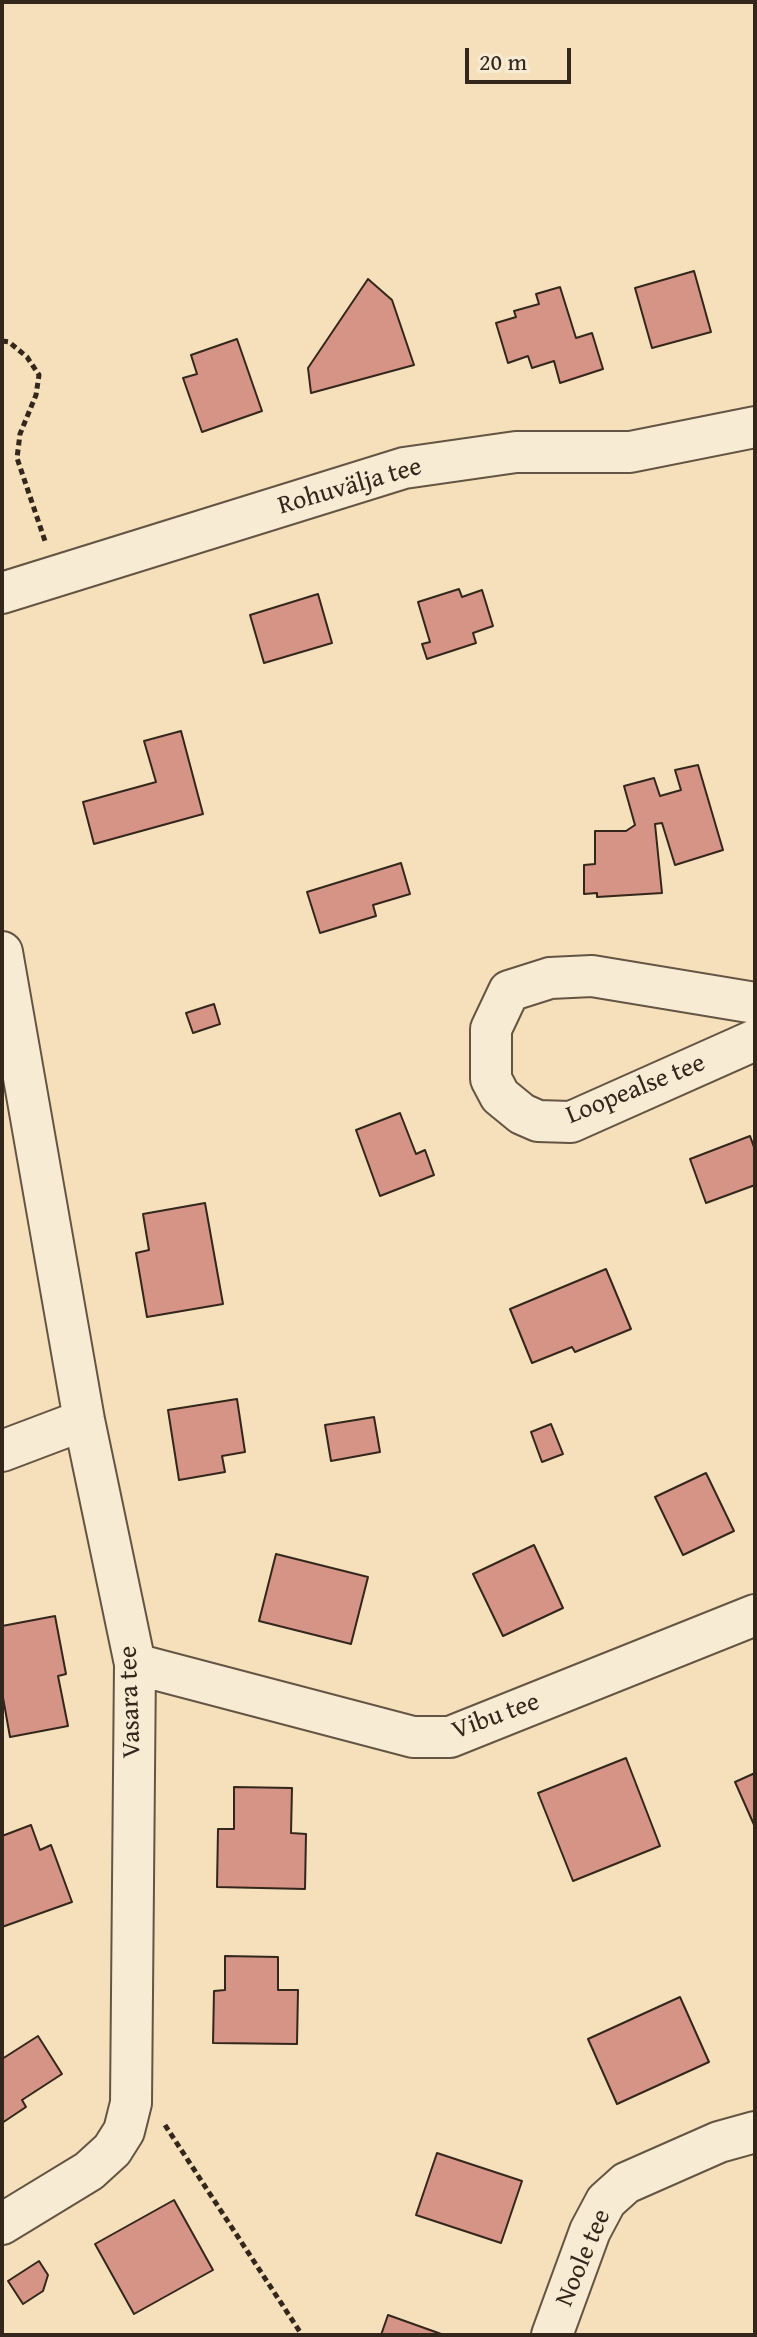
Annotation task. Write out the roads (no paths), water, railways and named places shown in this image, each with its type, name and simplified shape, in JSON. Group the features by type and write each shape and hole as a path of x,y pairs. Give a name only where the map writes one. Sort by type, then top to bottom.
{"street":[{"name":"Rohuvälja tee","path":"2,593 404,468 516,452 630,452 755,427"},
{"name":"Vasara tee","path":"2,952 84,1420 135,1664 131,2103 124,2131 112,2150 89,2171 2,2224"},
{"name":"Loopealse tee","path":"755,1003 592,976 550,978 509,991 491,1029 491,1079 500,1096 522,1114 538,1121 571,1122 755,1040"},
{"path":"2,1451 84,1420"},
{"name":"Vibu tee","path":"135,1664 413,1737 450,1737 755,1615"},
{"name":"Noole tee","path":"552,2335 590,2231 606,2201 626,2183 719,2142 755,2132"}]}
